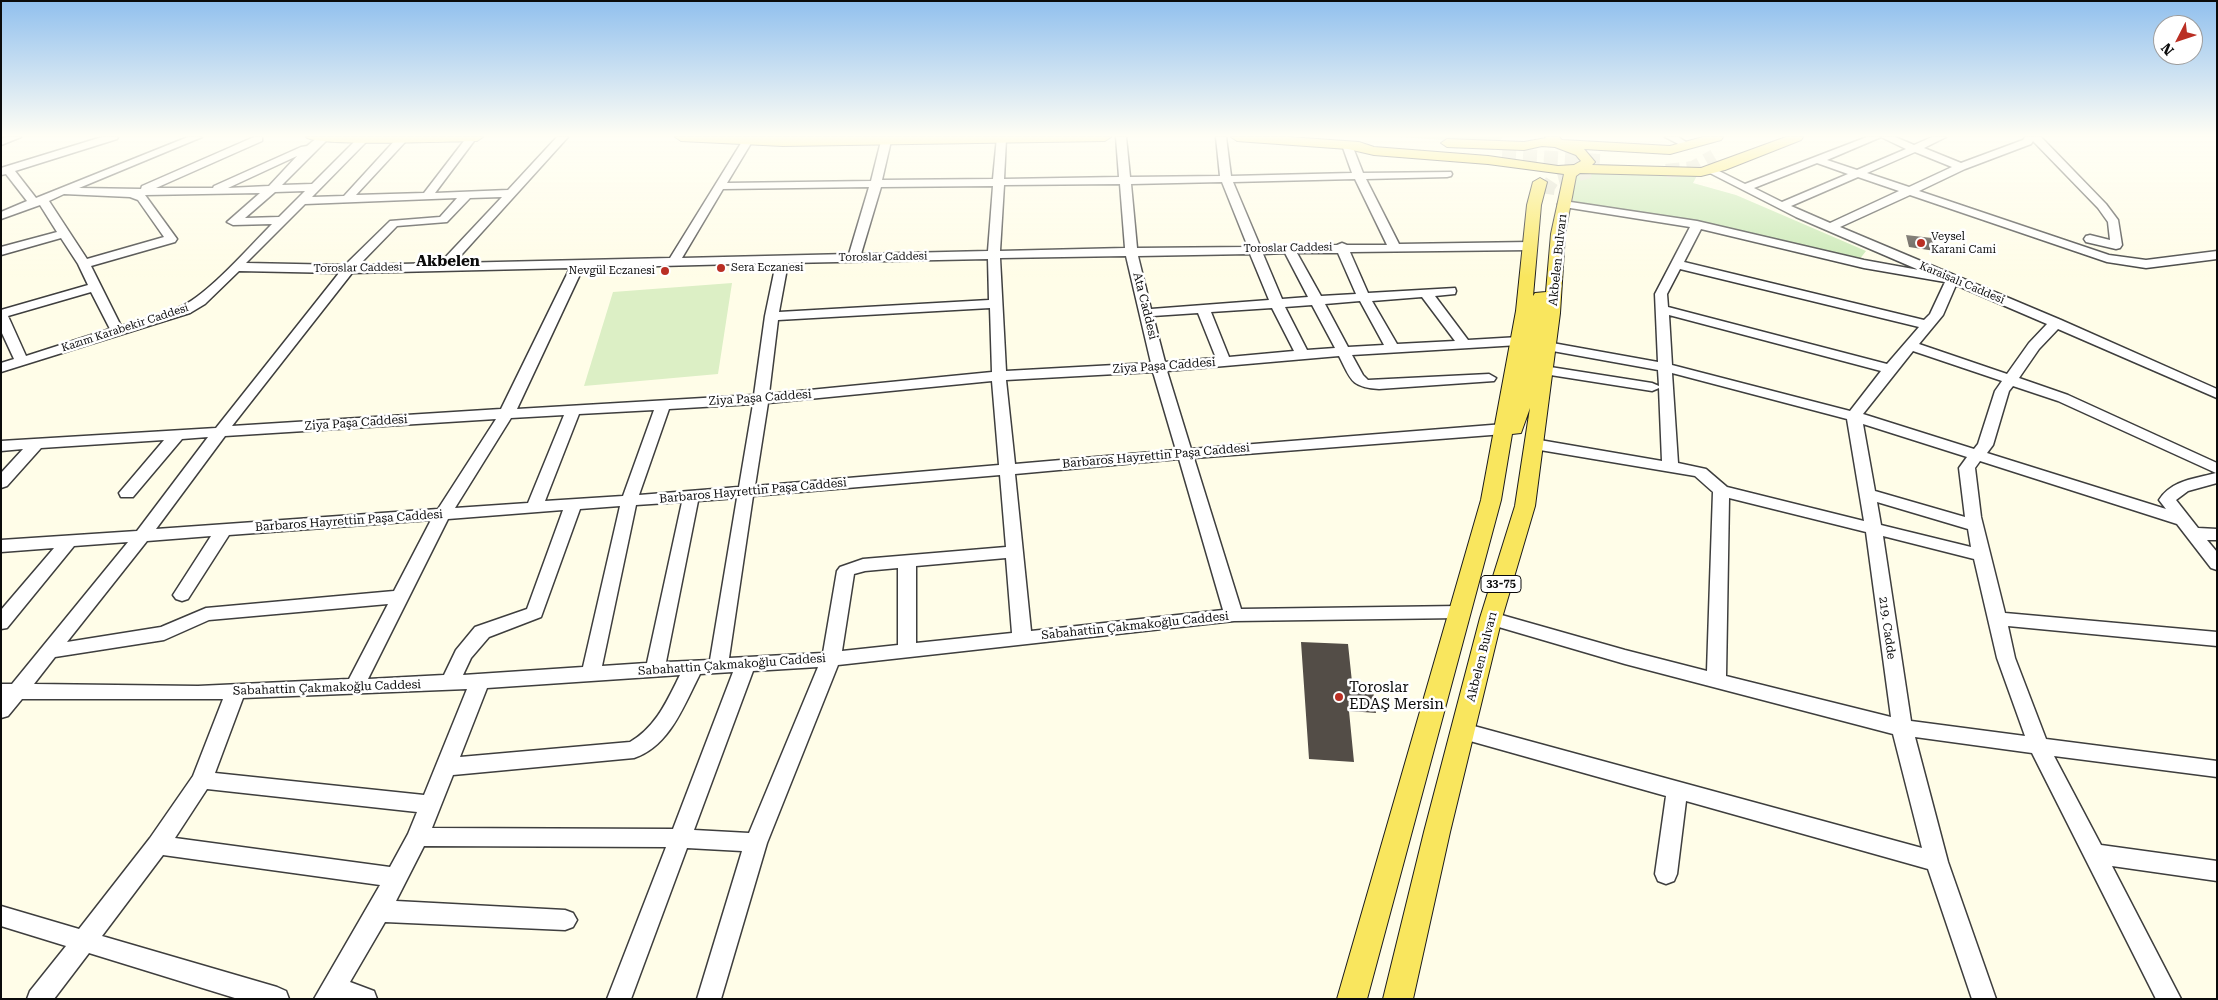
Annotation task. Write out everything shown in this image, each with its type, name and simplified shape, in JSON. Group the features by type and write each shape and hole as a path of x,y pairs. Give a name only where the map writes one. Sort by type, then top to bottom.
{"main road":[{"path":"1544,184 1550,187 1569,184"},
{"path":"1547,184 1550,187"},
{"name":"Akbelen Bulvarı","path":"1352,999 1491,500 1524,310 1534,205 1555,184"},
{"name":"Akbelen Bulvarı","path":"1398,999 1491,618 1525,506 1547,346 1558,234 1550,187"},
{"name":"33-75","path":"1491,500 1524,397 1541,295 1550,187"}],"street":[{"path":"18,184 39,202 64,234 84,264 117,331"},
{"path":"1,216 82,184"},
{"path":"132,194 156,184"},
{"path":"209,192 226,184"},
{"path":"277,184 233,222 282,220"},
{"name":"Kazım Karabekir Caddesi","path":"1,368 185,310 200,301 236,267 317,184"},
{"path":"347,199 361,184"},
{"path":"427,196 436,184"},
{"path":"448,266 520,184"},
{"path":"448,266 527,184"},
{"path":"854,257 876,184"},
{"path":"674,261 720,186 896,184"},
{"path":"998,184 994,254 999,376 1009,469 1022,638"},
{"name":"Ata Caddesi","path":"1125,184 1131,252 1146,313 1160,367 1234,615"},
{"path":"1228,184 1277,304 1303,354"},
{"path":"1362,184 1394,246"},
{"name":"Karaisalı Caddesi","path":"1739,184 1831,228 2056,323 2217,394"},
{"path":"1746,187 1755,184"},
{"path":"1782,206 1836,184"},
{"path":"1889,184 2073,248 2116,260 2146,264 2217,255"},
{"path":"1831,228 1926,184"},
{"path":"2081,184 2114,222 2116,245 2090,239"},
{"path":"64,191 132,194 153,191 209,192 315,186"},
{"path":"1550,187 1632,213 1864,264 1952,279 1936,315 1890,369 1854,416"},
{"path":"300,201 512,193"},
{"path":"84,264 171,240 142,198 132,194"},
{"path":"1,711 10,691 51,651 144,535 220,432 348,269 390,225 400,222 443,220 467,195"},
{"path":"1670,467 1661,294 1697,226"},
{"path":"1,251 64,234"},
{"name":"Toroslar Caddesi","path":"236,267 348,269 1289,248 1530,246"},
{"path":"1289,248 1356,377 1364,384 1379,385 1489,378"},
{"path":"1342,248 1364,298 1393,348"},
{"path":"718,666 761,399 772,316 783,259"},
{"path":"355,686 442,515 507,413 579,263"},
{"path":"1676,264 1927,325"},
{"path":"22,361 1,315 94,287"},
{"path":"1146,313 1450,291"},
{"path":"1426,293 1464,344"},
{"path":"772,316 996,304"},
{"path":"1203,309 1224,362"},
{"path":"1662,309 1890,369"},
{"path":"2056,323 2034,346 2002,390 1985,445 1967,468 1975,526 2006,658 2039,748 2169,999"},
{"name":"Ziya Paşa Caddesi","path":"1,446 507,413 761,399 999,376 1160,367 1343,351 1519,341"},
{"path":"1910,345 2063,398 2217,469"},
{"path":"1547,346 1664,367 1854,416 2182,520"},
{"path":"1544,370 1652,386"},
{"path":"591,674 629,501 664,404"},
{"path":"534,508 574,409"},
{"name":"219. Cadde","path":"1854,416 1868,494 1902,728 1937,862 1984,999"},
{"name":"Barbaros Hayrettin Paşa Caddesi","path":"1,546 746,492 1504,429"},
{"path":"127,494 177,435"},
{"path":"1,483 36,444"},
{"path":"1534,444 1700,472 1721,491 1982,555"},
{"path":"2217,478 2171,493 2167,500 2217,564"},
{"path":"1716,680 1721,491"},
{"path":"1868,494 1975,526"},
{"path":"655,670 691,496"},
{"path":"450,682 463,655 482,632 535,613 573,505"},
{"path":"182,595 224,530"},
{"path":"2192,533 2217,535"},
{"path":"1,623 69,541"},
{"path":"709,999 756,842 830,659 846,571 863,565 1016,552"},
{"path":"907,562 907,650"},
{"path":"51,651 164,633 206,614 401,597"},
{"name":"Sabahattin Çakmakoğlu Caddesi","path":"10,691 198,693 480,681 830,659 1234,615 1460,612"},
{"path":"1491,618 1625,657 1902,728 2039,748 2217,769"},
{"path":"1997,619 2217,639"},
{"path":"619,999 746,664"},
{"path":"446,767 634,750 647,744 657,734 694,667"},
{"path":"365,999 330,993 380,911 418,838 480,681"},
{"path":"38,999 158,846 202,780 236,691"},
{"path":"1463,731 1937,862"},
{"path":"202,780 432,805"},
{"path":"1666,874 1677,790"},
{"path":"418,838 680,838 756,842"},
{"path":"158,846 397,878"},
{"path":"2094,854 2217,871"},
{"path":"380,911 565,920"},
{"path":"1,916 277,999"}],"green space":[{"path":"1572,184 1695,184 1736,195 1866,251 1859,260 1678,219 1573,202"},
{"path":"732,283 718,374 584,386 613,292"}],"building":[{"name":"Veysel Karani Cami","path":"1906,235 1932,238 1935,251 1909,247"},
{"name":"Toroslar EDAŞ Mersin","path":"1301,642 1348,644 1352,682 1372,683 1376,713 1349,711 1354,762 1309,759"}],"tunnel":[{"path":"1547,194 1550,184"}],"place":[{"name":"Veysel Karani Cami","path":"1921,243"},
{"name":"Sera Eczanesi","path":"721,268"},
{"name":"Nevgül Eczanesi","path":"665,271"},
{"name":"Toroslar EDAŞ Mersin","path":"1339,697"}],"district":[{"name":"Akbelen","path":"448,262"}]}
